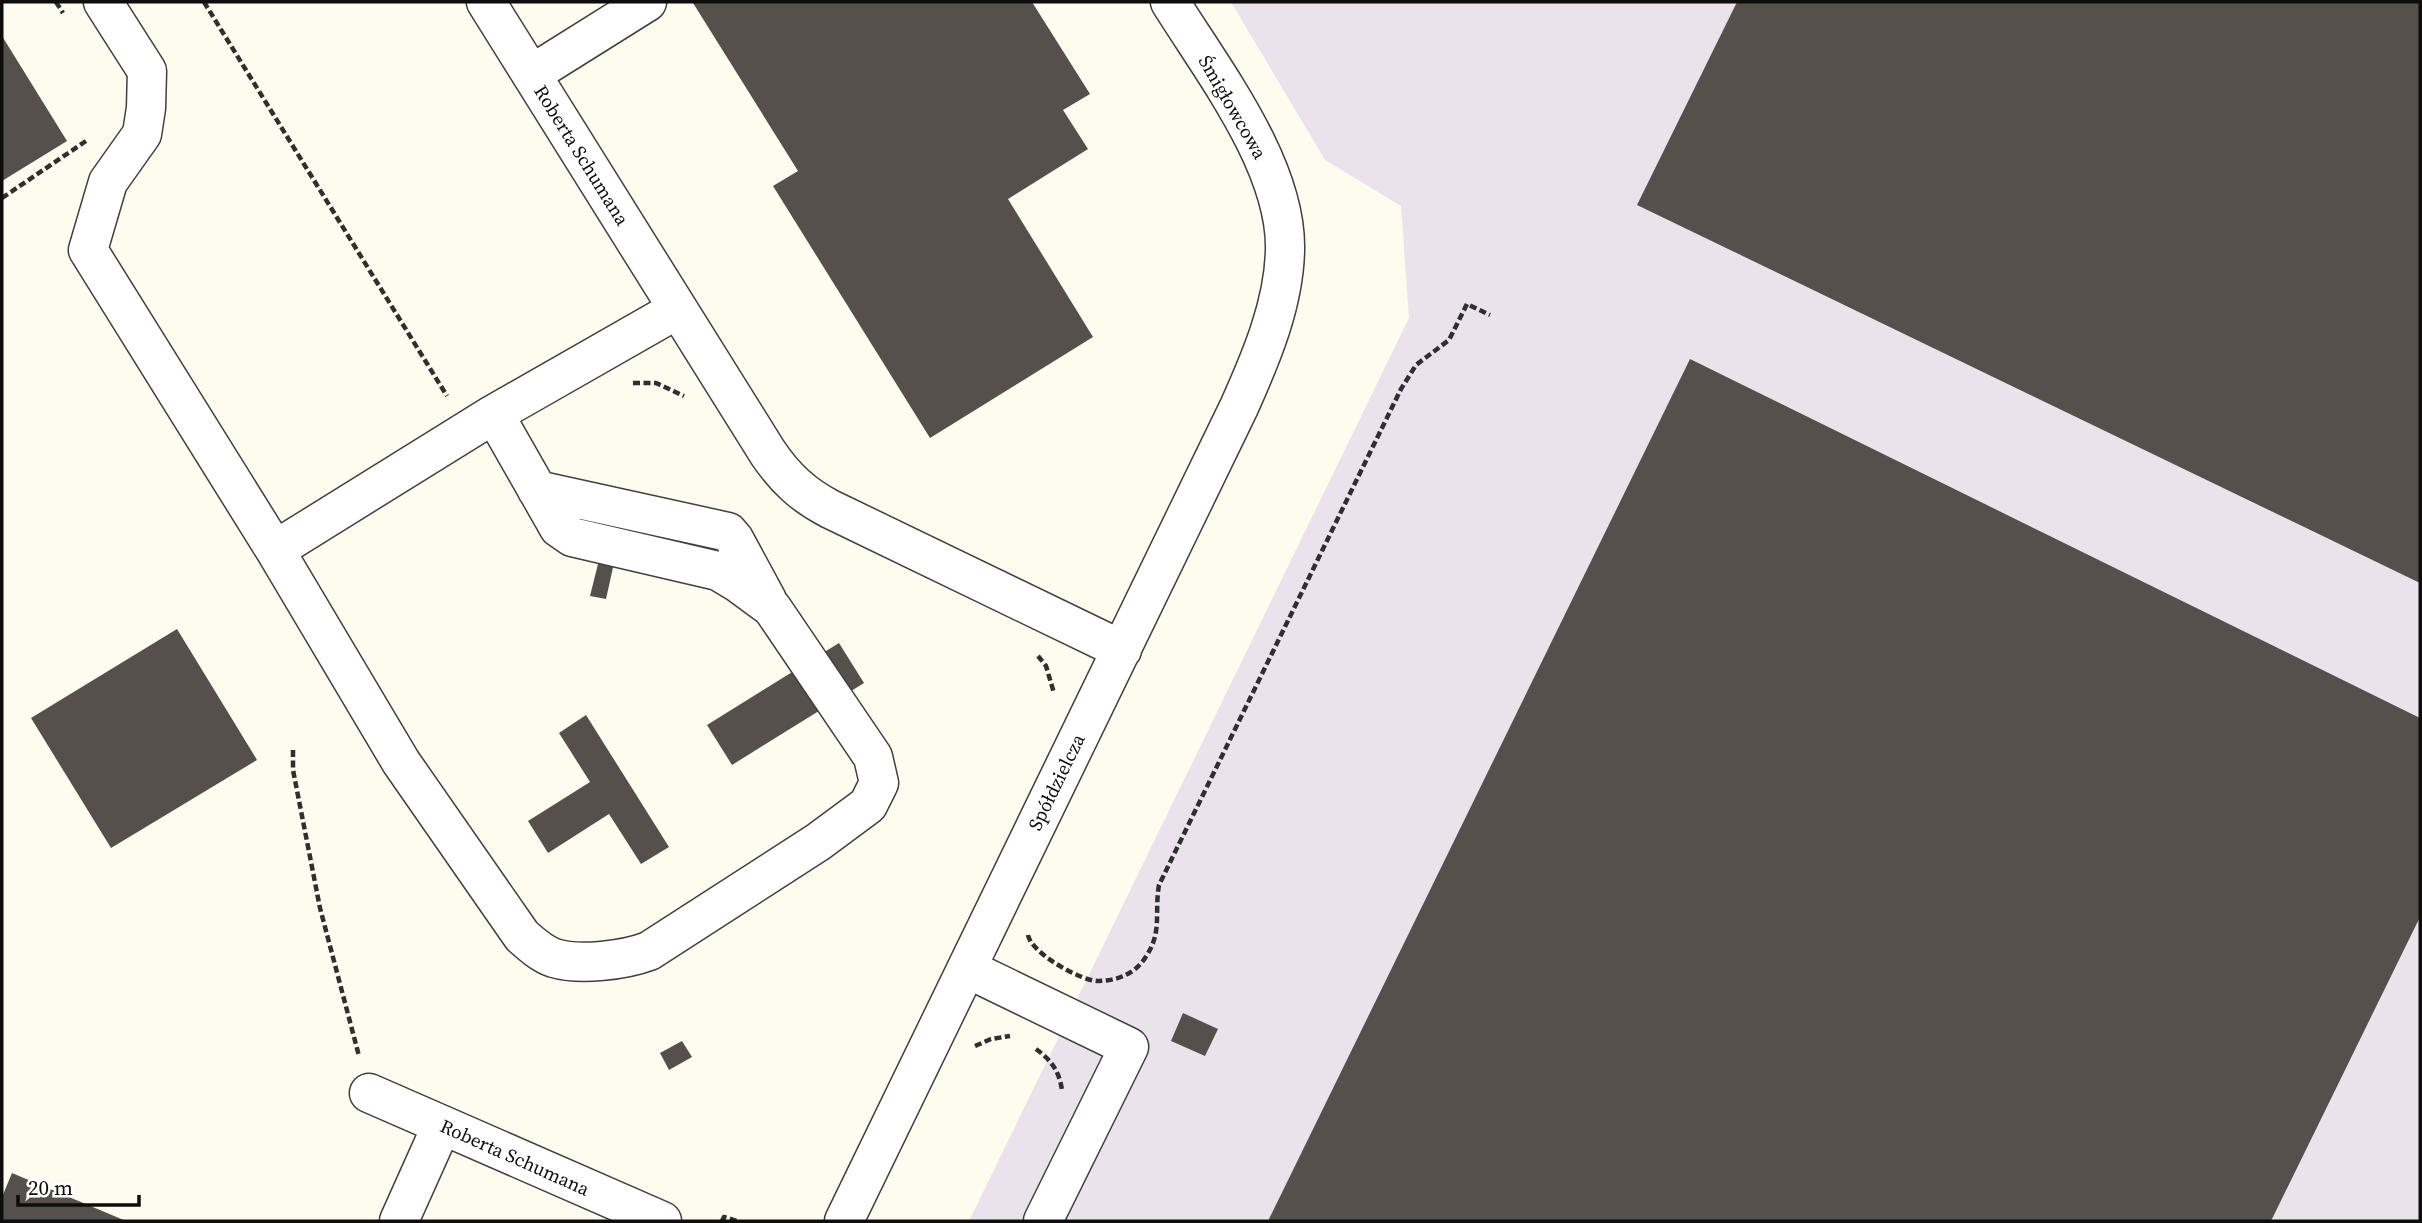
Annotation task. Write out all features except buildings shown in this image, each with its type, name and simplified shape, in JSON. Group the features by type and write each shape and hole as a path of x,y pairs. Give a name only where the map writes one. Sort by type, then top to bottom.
{"street":[{"path":"103,2 147,71 146,108 142,134 108,182 88,250 275,550 401,762 522,936 554,958 606,960 638,956 817,842 868,805 879,783 873,757 772,608 718,571 572,537 559,528 494,414"},
{"name":"Roberta Schumana","path":"486,2 768,453 785,476 804,494 854,522 1122,650"},
{"path":"532,74 647,2"},
{"name":"Śmigłowcowa","path":"1170,2 1246,125 1263,157 1276,192 1285,253 1281,286 1265,341"},
{"path":"275,550 494,414 678,309"},
{"name":"Spółdzielcza","path":"844,1221 1239,407 1265,341"},
{"path":"968,969 1129,1047 1044,1221"},
{"name":"Roberta Schumana","path":"369,1093 662,1221"},
{"path":"399,1221 442,1125"}],"path":[{"path":"57,2 69,24"},
{"path":"204,2 452,404"},
{"path":"2,198 96,133"},
{"path":"1027,927 1030,943 1045,958 1097,981 1125,976 1146,958 1158,931 1159,885 1401,389 1416,365 1449,340 1467,304 1490,315"},
{"path":"293,750 293,770 320,908 369,1093"},
{"path":"971,1048 991,1038 1008,1036 1020,1039"},
{"path":"1034,1047 1051,1060 1060,1076 1064,1102"},
{"path":"722,1221 724,1217 737,1221"}],"shaded area":[{"path":"1231,2 2420,2 2420,1221 969,1221 1409,318 1401,206 1325,160"}]}
